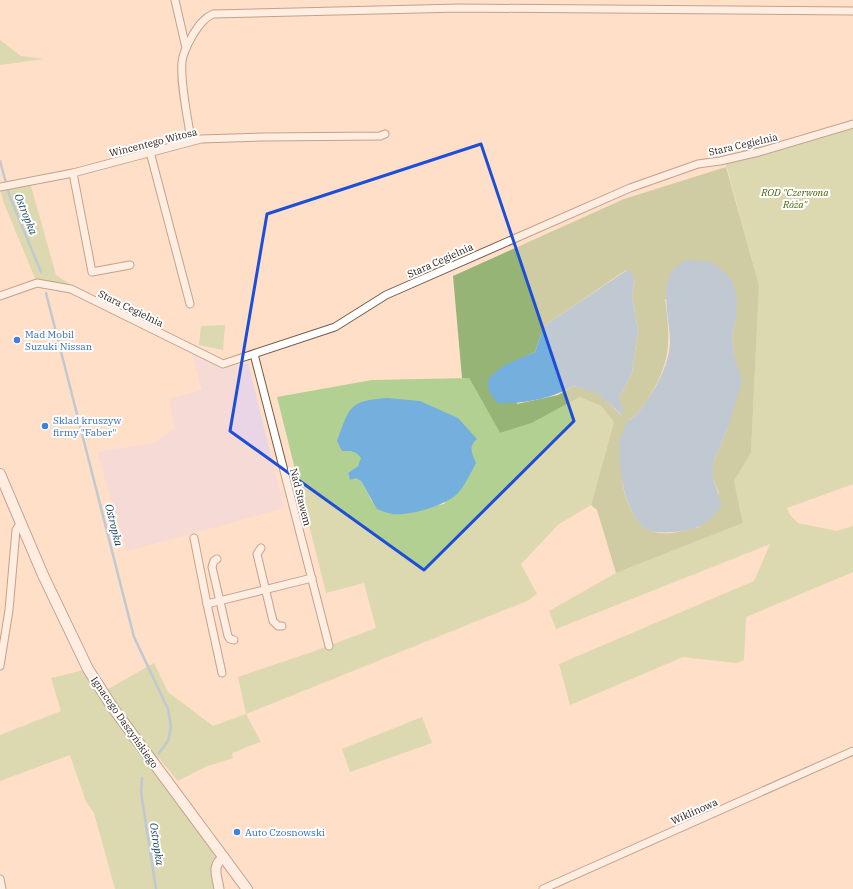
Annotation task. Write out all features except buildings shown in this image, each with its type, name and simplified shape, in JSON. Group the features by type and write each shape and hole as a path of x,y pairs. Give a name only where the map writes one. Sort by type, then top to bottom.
{"main road":[{"name":"Ignacego Daszyńskiego","path":"0,474 20,524 88,669 113,708 247,889"}],"street":[{"path":"175,0 186,48"},
{"path":"191,141 182,78 182,61 186,48 202,21 213,14 453,8 853,10"},
{"name":"Stara Cegielnia","path":"0,296 37,283 71,289 223,364 335,327 386,295 630,188 698,164 720,161 759,152 853,124"},
{"name":"Wincentego Witosa","path":"0,187 73,173 191,141 263,137 380,136 385,134"},
{"path":"150,152 190,304"},
{"path":"73,173 92,272 130,264"},
{"name":"Nad Stawem","path":"254,354 329,646"},
{"path":"0,666 9,610 13,550 16,530 20,524"},
{"path":"194,538 222,673"},
{"path":"261,548 257,554 273,621 278,626 282,626"},
{"path":"217,559 214,561 212,567 219,601 228,636 234,640"},
{"path":"207,604 312,578"},
{"name":"Wiklinowa","path":"543,889 853,751"},
{"path":"219,889 216,866 224,856"},
{"path":"0,879 2,889"}],"highlighted area":[{"path":"481,144 574,421 424,570 230,431 267,214"}],"shaded area":[{"path":"192,353 224,369 248,363 284,508 127,551 97,452 154,443 175,428 169,399 202,390"}],"green space":[{"path":"0,40 21,56 44,59 0,65"},
{"name":"ROD \"Czerwona Róża\"","path":"853,125 853,484 787,508 790,515 798,523 837,531 853,526 853,572 746,617 744,660 736,663 683,657 570,705 559,664 754,581 770,544 556,629 549,611 616,573 743,523 734,481 751,453 759,285 724,157 771,143"},
{"path":"726,167 759,285 751,453 734,481 743,523 616,573 597,510 591,505 614,422 601,406 580,397 532,423 500,433 469,378 462,378 453,276 624,199","holes":["626,270 635,278 632,296 638,330 632,373 619,398 621,415 597,392 574,386 558,395 517,404 526,356 535,352 544,326","665,299 736,318 732,338 734,355 731,413 727,430 713,463 713,478 719,494 699,527 676,532 659,533 654,532 642,525 633,514 629,507 623,486 622,472 627,421 635,416 646,402 665,364 668,341"]},
{"path":"61,174 31,186 56,275 95,301 71,289 37,283 3,201 0,187"},
{"path":"225,325 223,350 199,345 201,326"},
{"path":"469,378 500,433 532,423 580,397 601,406 614,422 591,505 559,524 521,564 537,594 527,601 246,714 238,677 312,652 376,628 364,583 326,593 277,397 372,380","holes":["450,415 458,418 472,443 471,450 444,504 403,513 372,501 361,481 356,477 350,480 348,473 358,466 362,458 351,451 342,451"]},
{"path":"154,663 168,692 213,726 246,714 261,742 232,753 233,758 205,767 178,781 159,758 155,764 224,857 217,862 219,889 115,889 94,813 86,802 70,755 0,781 0,735 61,711 51,678 88,669 103,692"},
{"path":"422,717 432,743 350,772 342,749"}],"water":[{"path":"688,260 711,262 732,280 737,297 736,318 732,338 734,355 742,382 727,430 713,463 713,478 722,505 706,523 701,526 689,530 655,532 645,528 636,519 630,508 622,479 619,452 620,441 627,421 636,415 648,399 660,379 666,365 670,342 666,295 667,284 677,265"},
{"path":"627,270 635,278 632,296 638,330 632,373 619,398 624,414 622,415 597,393 574,386 565,391 537,400 517,403 497,403 488,389 488,380 504,366 535,352 544,326"},
{"path":"387,398 420,401 458,418 477,439 472,444 472,453 476,463 462,488 450,499 417,512 399,514 386,513 377,509 361,481 356,478 350,480 348,473 358,466 361,458 350,451 342,451 337,441 345,420 353,408 358,404 374,399"}],"waterway":[{"name":"Ostropka","path":"0,161 10,197 41,272"},
{"name":"Ostropka","path":"46,293 134,637 168,709 171,727 168,741 159,753"},
{"name":"Ostropka","path":"142,778 141,792 156,889"}],"place":[{"name":"Mad Mobil Suzuki Nissan","path":"17,340"},
{"name":"Sklad kruszyw firmy \"Faber\"","path":"45,426"},
{"name":"Auto Czosnowski","path":"237,832"}]}
